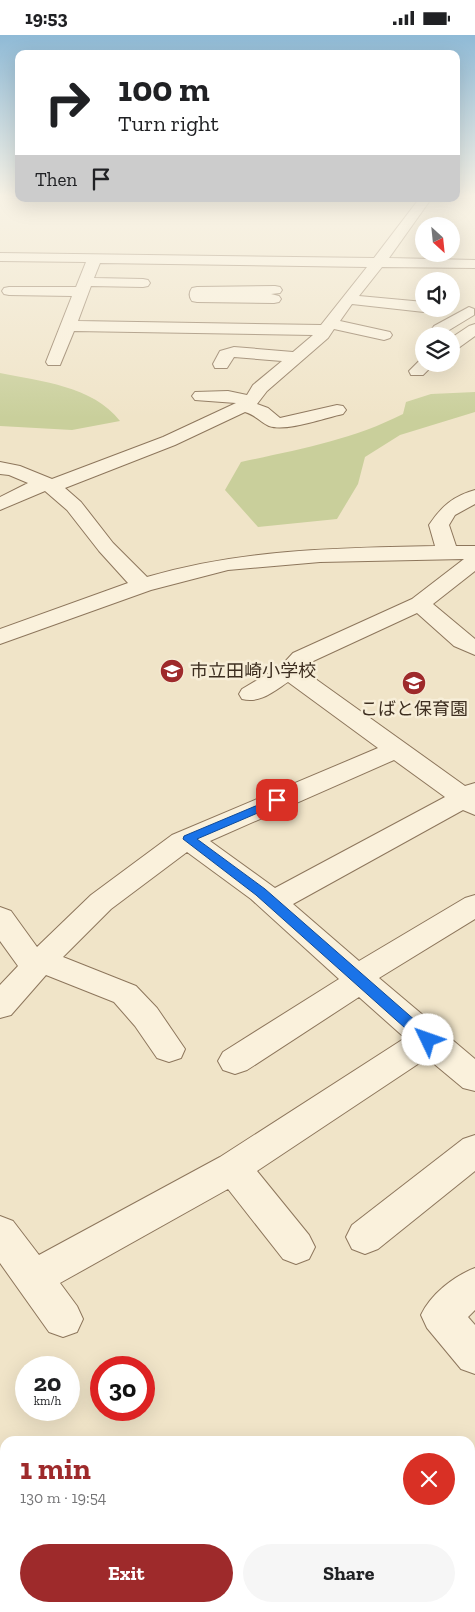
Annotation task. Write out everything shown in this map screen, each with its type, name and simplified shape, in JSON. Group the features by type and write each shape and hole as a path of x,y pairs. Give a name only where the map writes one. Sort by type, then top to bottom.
{"street":[{"path":"54,362 90,271"},
{"path":"273,309 276,271"},
{"path":"0,503 162,445 248,403 259,389 322,335 371,271"},
{"path":"9,291 142,283"},
{"path":"348,299 415,306"},
{"path":"69,326 273,309 327,327 378,332 389,303"},
{"path":"444,327 472,312"},
{"path":"460,340 475,329"},
{"path":"221,364 226,354 234,352 297,357"},
{"path":"200,396 228,396 248,403 272,421 280,423 337,410"},
{"path":"0,468 13,470 48,485 74,506 106,547 143,587"},
{"path":"448,553 439,525 448,511 475,496"},
{"path":"0,637 143,587 229,564 360,554 475,552"},
{"path":"251,693 289,671 301,658 420,604 475,560"},
{"path":"420,604 462,641 475,648"},
{"path":"272,902 471,799 395,749 289,671"},
{"path":"0,1006 38,964 101,902 188,839 395,749"},
{"path":"188,839 211,854 272,902 428,1040 475,1078"},
{"path":"249,1059 359,979 475,905"},
{"path":"0,918 38,964 125,995 146,1017 169,1049"},
{"path":"33,1278 233,1168 428,1040"},
{"path":"365,1237 475,1150"},
{"path":"233,1168 296,1247"},
{"path":"0,1233 63,1319"},
{"path":"475,1286 441,1315 475,1355"}],"green space":[{"path":"0,373 48,382 81,393 109,409 120,421 72,430 0,426"},
{"path":"475,392 475,412 400,435 365,457 358,484 337,519 258,527 225,490 241,462 324,443 364,431 403,414 406,402 431,394"}],"place":[{"name":"市立田崎小学校","path":"172,671"},
{"name":"こばと保育園","path":"414,683"}],"route":[{"path":"277,800 188,839 261,892 428,1040"}]}
